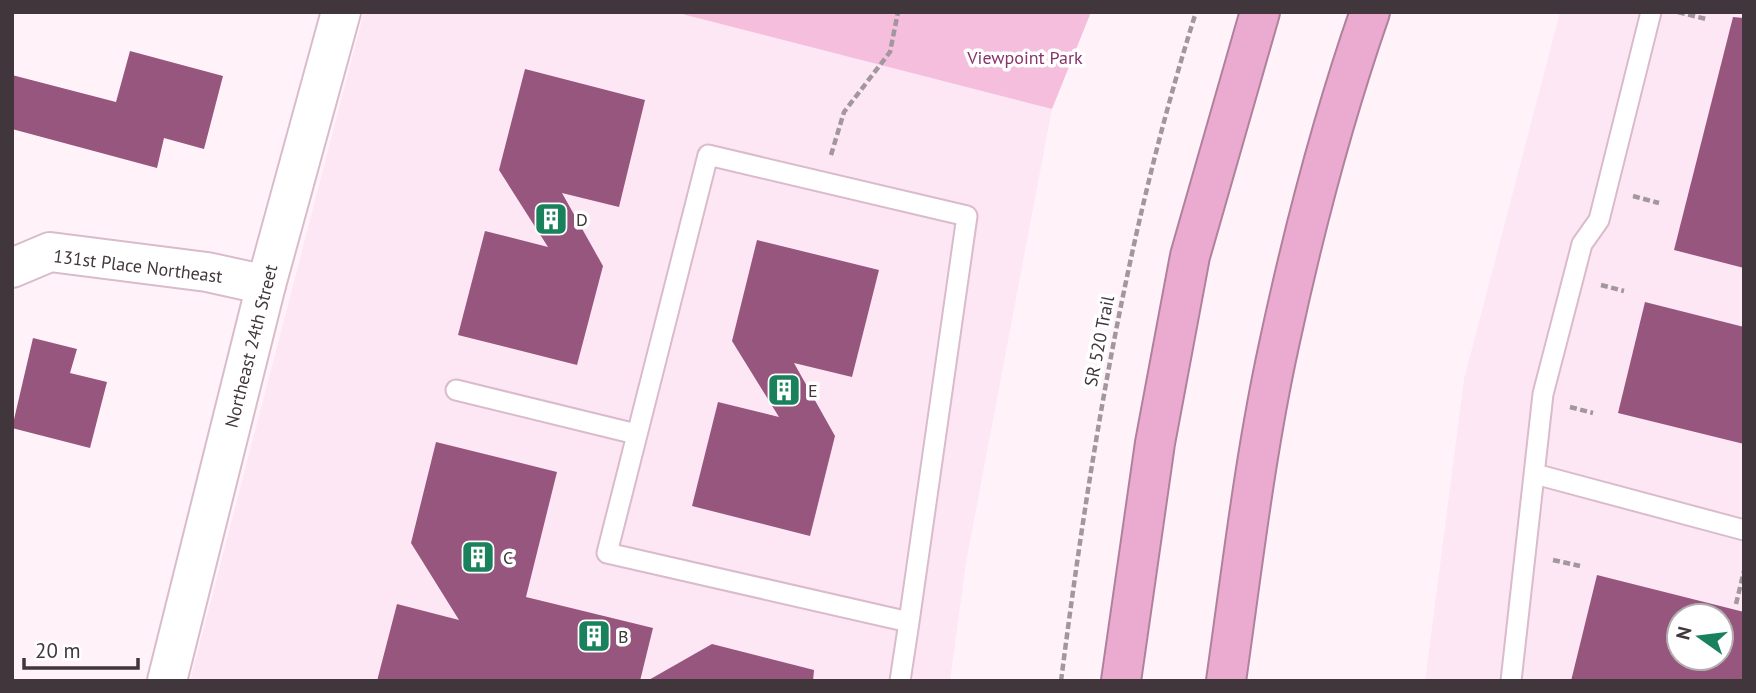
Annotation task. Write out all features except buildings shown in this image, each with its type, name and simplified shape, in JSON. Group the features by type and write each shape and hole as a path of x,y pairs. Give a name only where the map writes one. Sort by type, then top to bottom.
{"highway":[{"path":"1121,681 1155,443 1190,256 1260,12"},
{"path":"1226,681 1250,511 1278,346 1340,99 1370,12"}],"street":[{"name":"Northeast 24th Street","path":"167,681 266,285 341,12"},
{"name":"131st Place Northeast","path":"12,268 50,252 207,272 266,285"}],"lane":[{"path":"1511,681 1544,394 1581,244 1599,220 1651,12"},
{"path":"900,681 909,622 967,216 708,155 607,553 909,622"},
{"path":"456,390 636,434"},
{"path":"1535,474 1744,530"}],"path":[{"path":"823,183 844,112 890,52 898,12"},
{"name":"SR 520 Trail","path":"1060,681 1111,344 1176,76 1196,12"},
{"path":"1678,12 1706,19"},
{"path":"1629,195 1659,203"},
{"path":"1594,283 1624,291"},
{"path":"1563,405 1592,413"},
{"path":"1736,604 1744,571"}],"shaded area":[{"path":"364,12 674,12 1052,109 966,563 950,681 190,681"},
{"path":"1560,12 1744,12 1744,681 1425,681 1464,379"}],"green space":[{"name":"Viewpoint Park","path":"674,12 1091,12 1052,109"}],"place":[{"name":"D","path":"551,219"},
{"name":"E","path":"784,390"},
{"name":"C","path":"478,557"},
{"name":"B","path":"594,636"}]}
